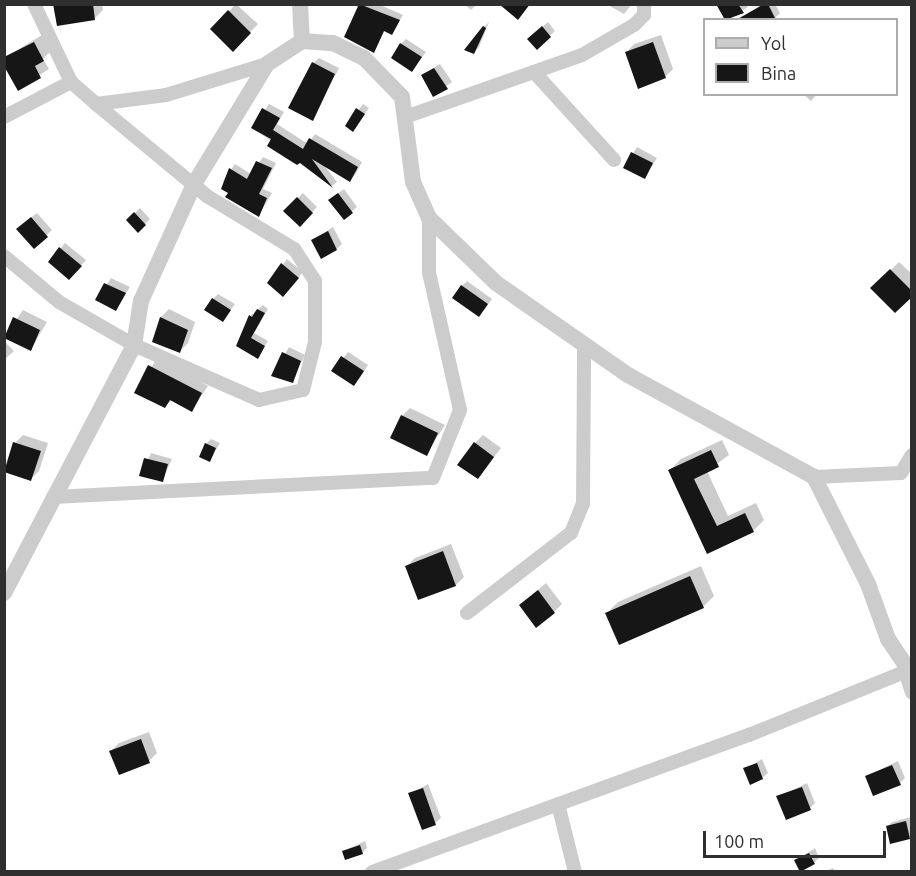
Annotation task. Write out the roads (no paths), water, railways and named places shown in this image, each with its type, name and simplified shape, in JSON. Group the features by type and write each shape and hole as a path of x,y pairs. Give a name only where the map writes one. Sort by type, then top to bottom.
{"street":[{"path":"4,256 59,303 134,345 259,400 303,390 315,342 315,281 294,249 207,196 71,82 34,4"},
{"path":"300,4 302,41"},
{"path":"408,116 582,55 614,39 644,15 646,5"},
{"path":"96,104 166,95 267,64 302,41 333,43 363,58 402,97 408,116 413,182 429,218 496,283 584,347 709,422 814,477 901,473 912,455"},
{"path":"4,593 134,345 141,301 194,184 267,64"},
{"path":"534,72 614,160"},
{"path":"4,117 71,82"},
{"path":"53,497 433,478 460,410 429,272 429,218"},
{"path":"467,614 571,533 583,504 584,347"},
{"path":"814,477 868,584 888,639 909,670 912,693"},
{"path":"372,872 392,867 749,735 909,670"},
{"path":"558,804 574,872"}]}
